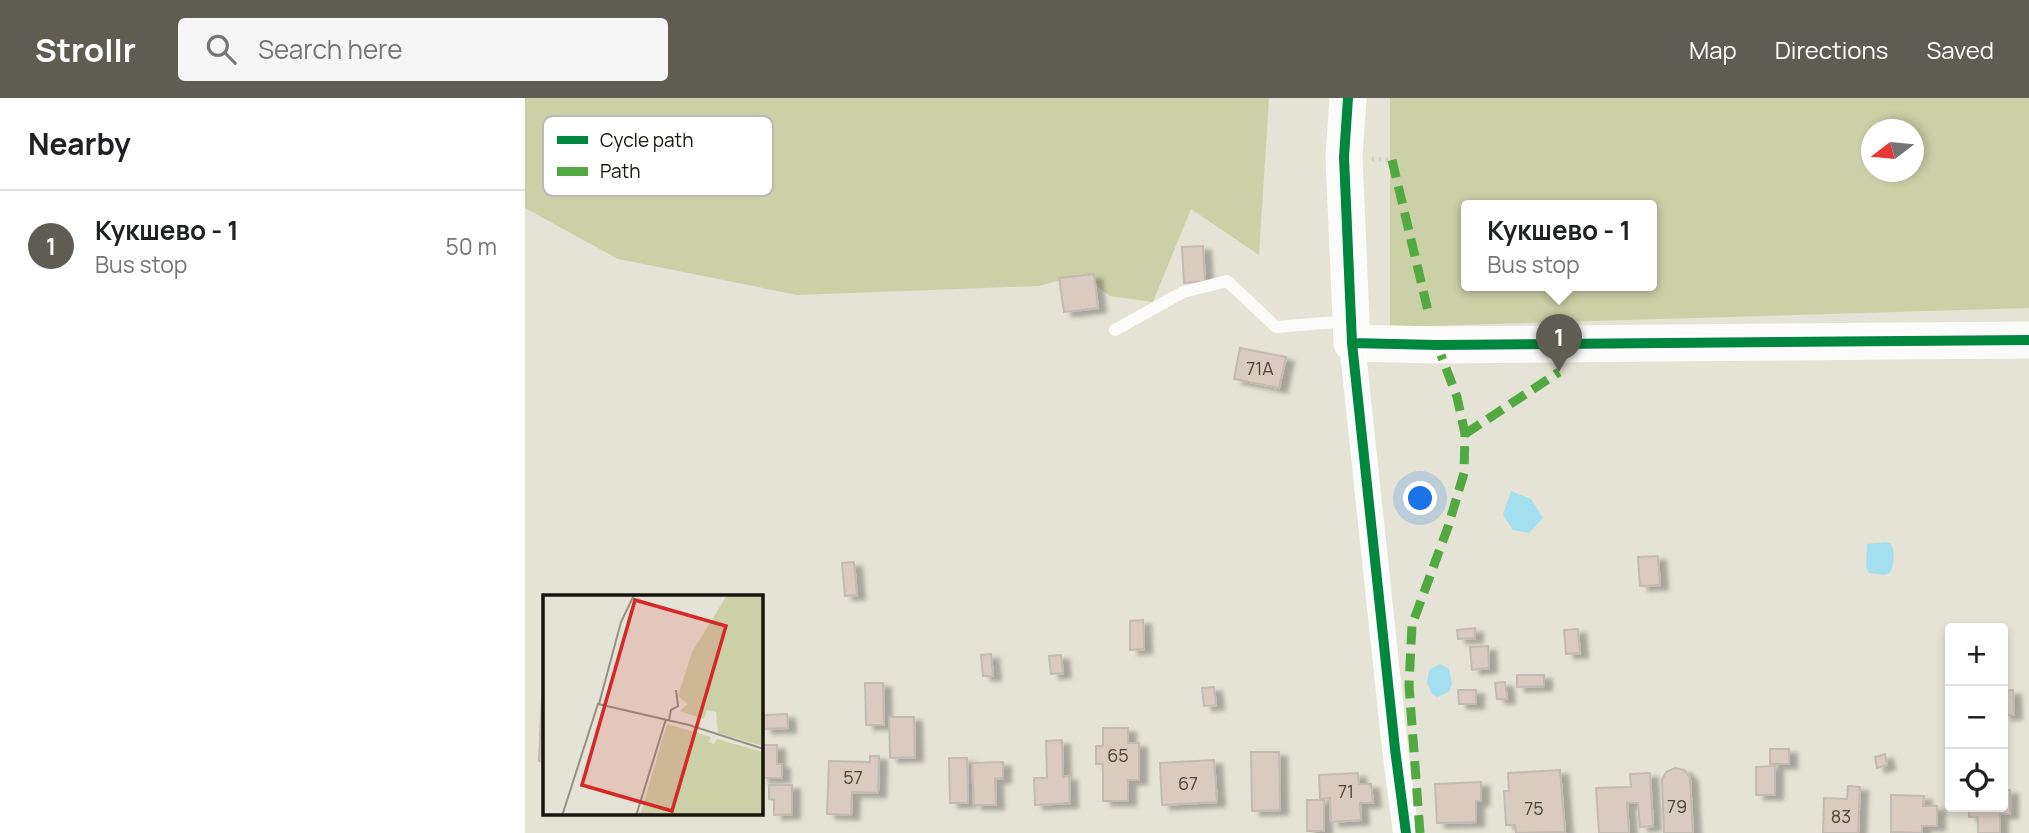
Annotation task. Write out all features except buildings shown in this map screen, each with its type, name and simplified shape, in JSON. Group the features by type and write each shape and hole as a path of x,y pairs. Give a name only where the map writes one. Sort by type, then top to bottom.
{"street":[{"path":"1348,98 1344,157 1351,332 1406,833"},
{"path":"1351,332 1451,345 2029,340"}],"lane":[{"path":"1115,330 1183,292 1227,281 1276,327 1351,332"}],"green space":[{"path":"525,98 1269,98 1259,255 1191,209 1153,302 1110,296 1081,274 1039,286 797,295 618,259 525,208"},
{"path":"1390,98 2029,98 2029,308 1390,327"}],"water":[{"path":"1511,491 1531,499 1543,518 1529,533 1513,530 1503,515"},
{"path":"1890,543 1894,553 1890,573 1869,573 1866,567 1867,544"},
{"path":"1440,664 1449,669 1452,684 1449,692 1437,697 1432,694 1427,683 1429,670"}],"marked path":[{"path":"1392,160 1428,311"},
{"path":"1420,833 1409,685 1412,625 1448,527 1464,473 1465,434 1457,397 1441,355"},
{"path":"1465,434 1559,372"}],"cycle path":[{"path":"1348,98 1344,157 1352,343 1406,833"},
{"path":"1352,343 1437,345 2029,340"}],"place":[{"name":"Кукшево - 1","path":"1559,372"}]}
